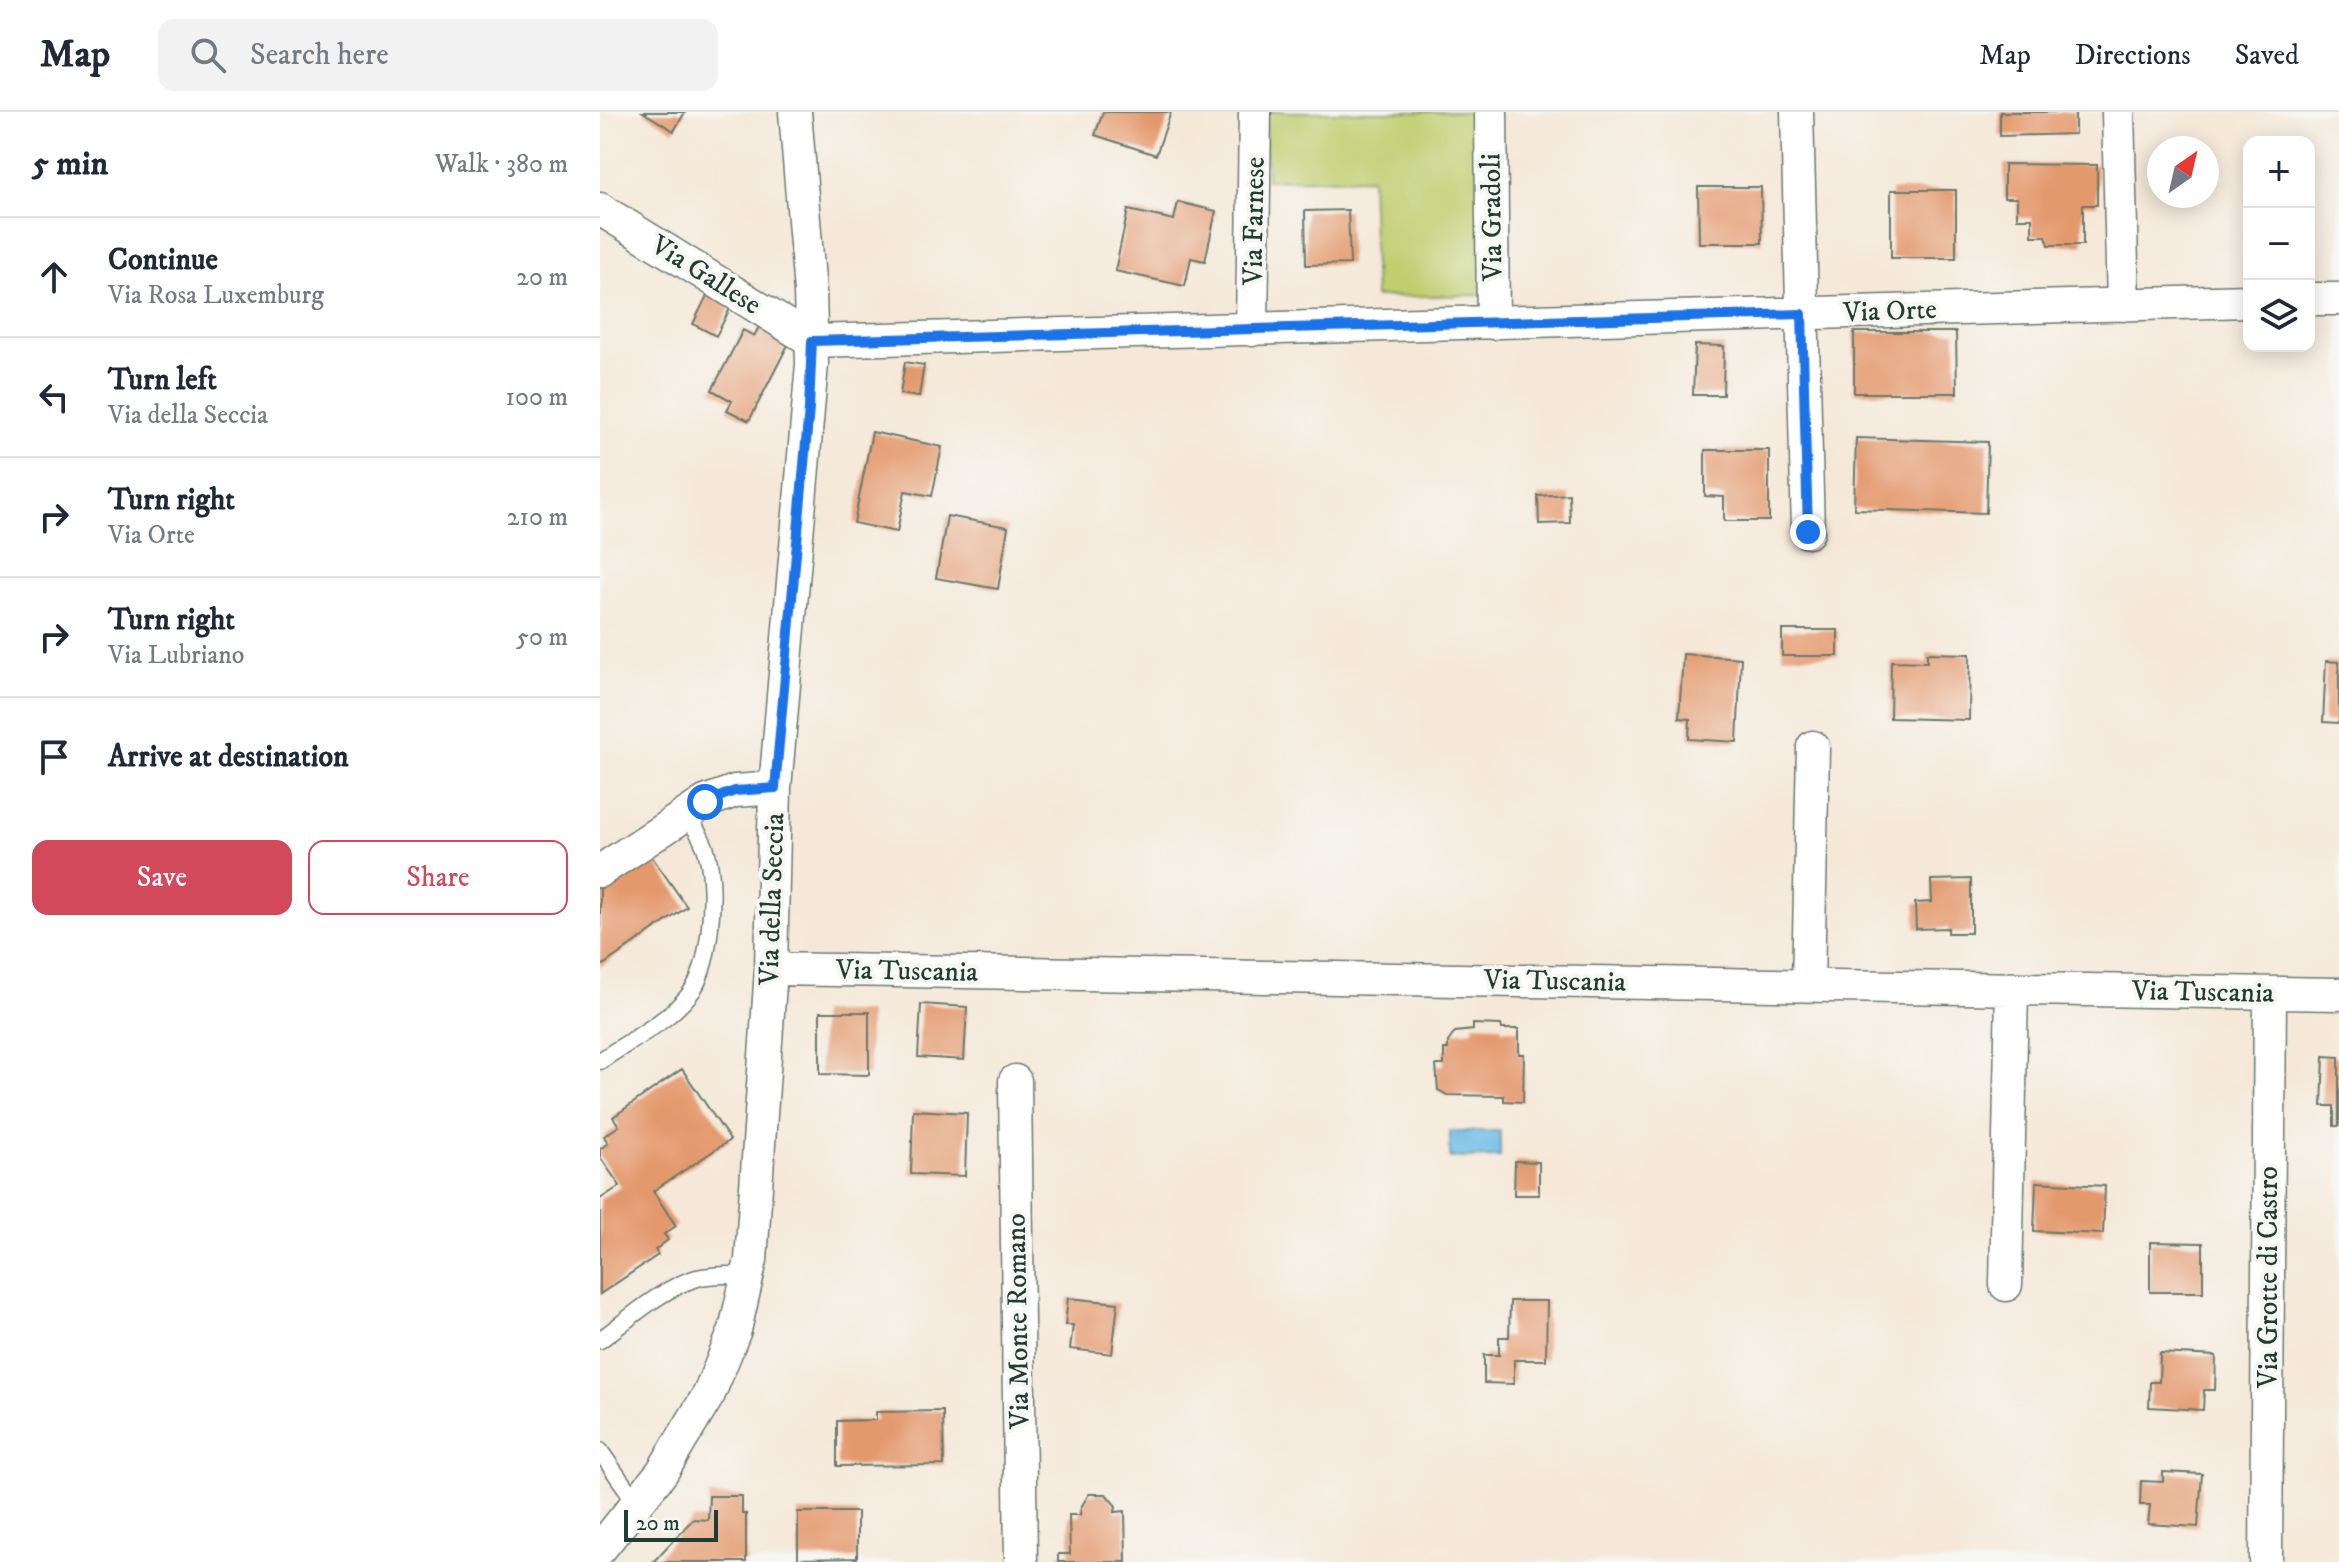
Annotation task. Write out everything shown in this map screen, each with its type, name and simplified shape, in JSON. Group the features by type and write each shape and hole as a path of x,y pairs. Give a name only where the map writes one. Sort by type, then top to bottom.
{"street":[{"name":"Via della Seccia","path":"600,1549 672,1458 709,1394 735,1330 754,1233 771,969 775,788 809,409 812,341 795,112"},
{"name":"Via Farnese","path":"1252,330 1255,112"},
{"name":"Via Gradoli","path":"1491,112 1493,323"},
{"path":"1797,112 1808,532"},
{"path":"2118,112 2123,305"},
{"name":"Via Gallese","path":"600,209 812,341"},
{"path":"2315,299 2339,299"},
{"name":"Via Orte","path":"812,341 2243,301"},
{"path":"1808,985 1813,747"},
{"path":"600,871 686,814 726,793 775,788"},
{"name":"Via Tuscania","path":"771,969 2339,994"},
{"path":"2006,1285 2012,989"},
{"name":"Via Grotte di Castro","path":"2266,1562 2270,993"},
{"name":"Via Monte Romano","path":"1015,1081 1021,1562"}],"lane":[{"path":"600,1061 675,1009 691,993 702,973 708,939 710,870 705,846 686,814"},
{"path":"600,1340 662,1296 694,1279 748,1276"},
{"path":"600,1451 637,1504"}],"green space":[{"path":"1265,112 1478,112 1483,295 1375,297 1371,178 1267,180"}],"water":[{"path":"1450,1131 1500,1131 1500,1157 1450,1158"}],"building":[{"path":"643,112 685,112 674,131"},
{"path":"1103,112 1171,112 1156,155 1095,135"},
{"path":"2000,112 2075,112 2075,134 2000,136"},
{"path":"2004,164 2097,165 2097,205 2083,205 2083,245 2049,245 2046,236 2032,236 2032,218 2017,218 2017,198 2004,198"},
{"path":"1698,187 1761,187 1762,243 1699,243"},
{"path":"1891,190 1956,190 1956,258 1891,258"},
{"path":"1178,202 1216,211 1205,261 1191,258 1185,286 1115,271 1128,210 1174,220"},
{"path":"1348,210 1350,264 1306,265 1305,211"},
{"path":"711,287 735,299 716,336 693,324"},
{"path":"762,322 792,337 749,421 727,410 732,401 712,390 743,330 754,336"},
{"path":"1854,332 1956,332 1957,393 1854,393"},
{"path":"1695,345 1724,346 1723,395 1693,395"},
{"path":"905,362 924,365 919,397 900,394"},
{"path":"872,432 942,447 932,496 905,491 897,532 854,523"},
{"path":"1856,438 1988,442 1986,513 1854,509"},
{"path":"1705,450 1769,450 1769,521 1724,521 1724,497 1705,496"},
{"path":"1569,494 1570,523 1539,524 1538,496"},
{"path":"947,516 1008,527 998,589 936,578"},
{"path":"1782,630 1838,630 1838,656 1782,656"},
{"path":"1927,653 1970,654 1969,720 1890,718 1891,661 1927,662"},
{"path":"1683,654 1741,658 1737,742 1689,739 1690,719 1679,718"},
{"path":"2326,661 2339,662 2339,723 2323,722"},
{"path":"650,854 687,907 600,967 600,889"},
{"path":"1971,879 1971,933 1948,933 1948,928 1916,929 1915,903 1932,902 1931,880"},
{"path":"921,1004 967,1007 964,1060 918,1057"},
{"path":"820,1012 869,1012 869,1075 820,1074"},
{"path":"1473,1024 1519,1029 1519,1054 1524,1054 1523,1102 1504,1101 1504,1096 1447,1095 1438,1090 1436,1065 1444,1065 1444,1049 1448,1049 1448,1042 1455,1032 1473,1030"},
{"path":"2324,1056 2339,1057 2339,1126 2334,1126 2334,1106 2322,1106"},
{"path":"682,1069 730,1140 653,1191 676,1226 664,1234 668,1240 655,1250 658,1255 600,1294 600,1199 620,1186 600,1157 600,1149 608,1143 604,1136 619,1126 613,1117"},
{"path":"913,1110 967,1113 965,1176 911,1174"},
{"path":"1515,1161 1539,1162 1539,1195 1514,1195"},
{"path":"2036,1182 2105,1186 2103,1234 2034,1231"},
{"path":"2150,1242 2203,1243 2203,1292 2150,1292"},
{"path":"1068,1298 1118,1303 1112,1354 1070,1349 1073,1325 1065,1325"},
{"path":"1510,1301 1547,1301 1546,1360 1514,1360 1514,1384 1484,1383 1484,1355 1499,1355 1499,1337 1509,1337"},
{"path":"2160,1353 2216,1356 2215,1390 2204,1390 2203,1410 2149,1407 2150,1382 2159,1382"},
{"path":"943,1411 944,1465 837,1466 837,1421 876,1420 876,1412"},
{"path":"2163,1472 2202,1474 2198,1527 2148,1524 2150,1505 2140,1505 2141,1481 2163,1482"},
{"path":"1089,1494 1106,1494 1116,1506 1115,1512 1125,1511 1126,1562 1058,1562 1058,1554 1070,1554 1069,1515 1080,1515"},
{"path":"709,1496 742,1496 742,1514 746,1514 746,1562 653,1562 693,1519 708,1520"},
{"path":"798,1512 857,1512 857,1558 798,1559"}],"route":[{"path":"705,802 735,791 775,788 809,409 812,341 1802,314 1808,532"}]}
